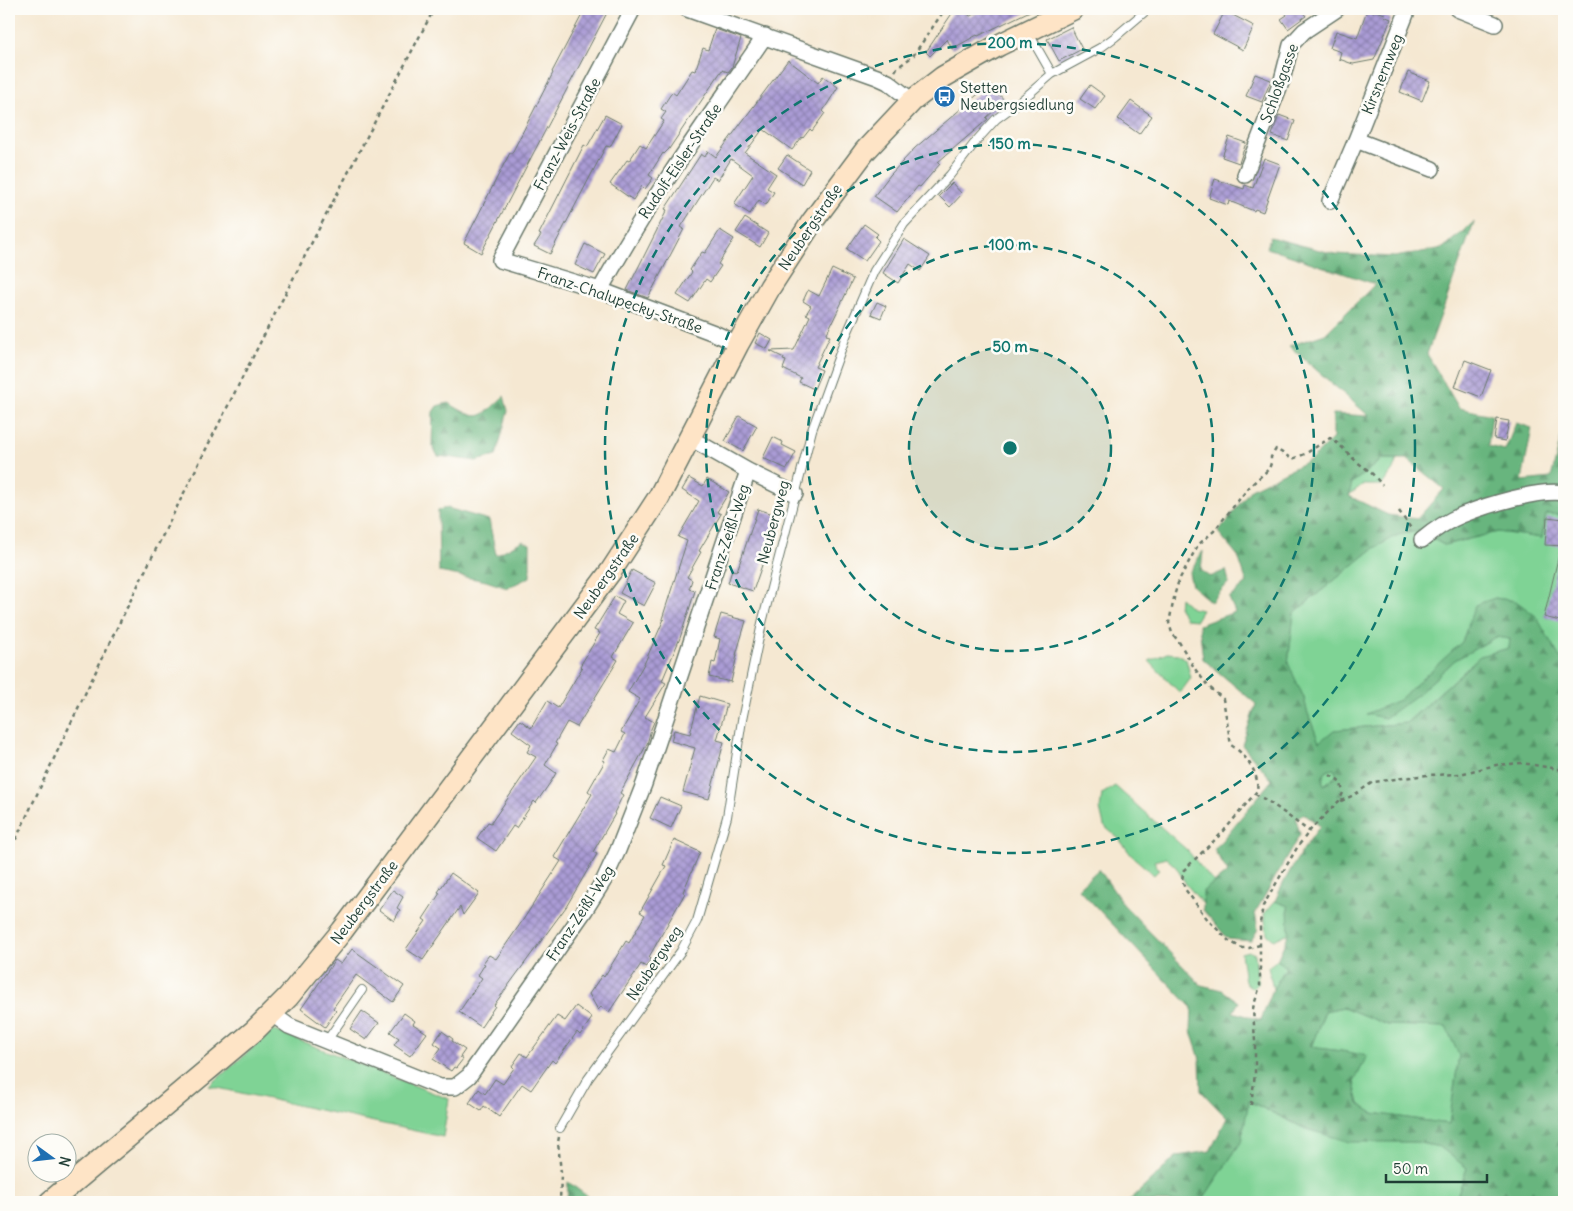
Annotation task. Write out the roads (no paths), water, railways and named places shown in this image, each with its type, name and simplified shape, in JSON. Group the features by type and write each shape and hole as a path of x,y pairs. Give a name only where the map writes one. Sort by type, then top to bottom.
{"street":[{"name":"Franz-Weis-Straße","path":"500,260 633,9"},
{"path":"687,9 888,82 912,101"},
{"name":"Neubergstraße","path":"50,1202 116,1145 223,1058 272,1014 352,919 598,589 659,497 738,344 786,261 826,201 865,151 912,101 952,71 1027,30 1073,9"},
{"name":"Schloßgasse","path":"1244,175 1282,80 1291,45 1304,31 1336,9"},
{"name":"Kirsnernweg","path":"1330,201 1408,9"},
{"path":"1457,9 1495,24"},
{"name":"Rudolf-Eisler-Straße","path":"600,290 627,240 657,193 765,36"},
{"path":"1356,140 1432,168"},
{"name":"Franz-Chalupecky-Straße","path":"500,260 600,290 738,344"},
{"name":"Franz-Zeißl-Weg","path":"690,438 748,471 795,494"},
{"name":"Franz-Zeißl-Weg","path":"272,1014 289,1026 440,1087 454,1087 469,1076 585,910 604,880 618,850 644,784 748,471"},
{"path":"1422,540 1440,526 1461,515 1537,494 1564,494"}],"lane":[{"name":"Neubergweg","path":"560,1128 588,1079 681,951 697,921 727,817 742,720 762,623 819,407 846,336 879,263 904,224 954,170 991,123 1052,74 1100,48 1148,9"},
{"path":"1027,30 1052,74"},
{"path":"326,1042 362,990"}],"place":[{"name":"Stetten Neubergsiedlung","path":"944,96"}]}
